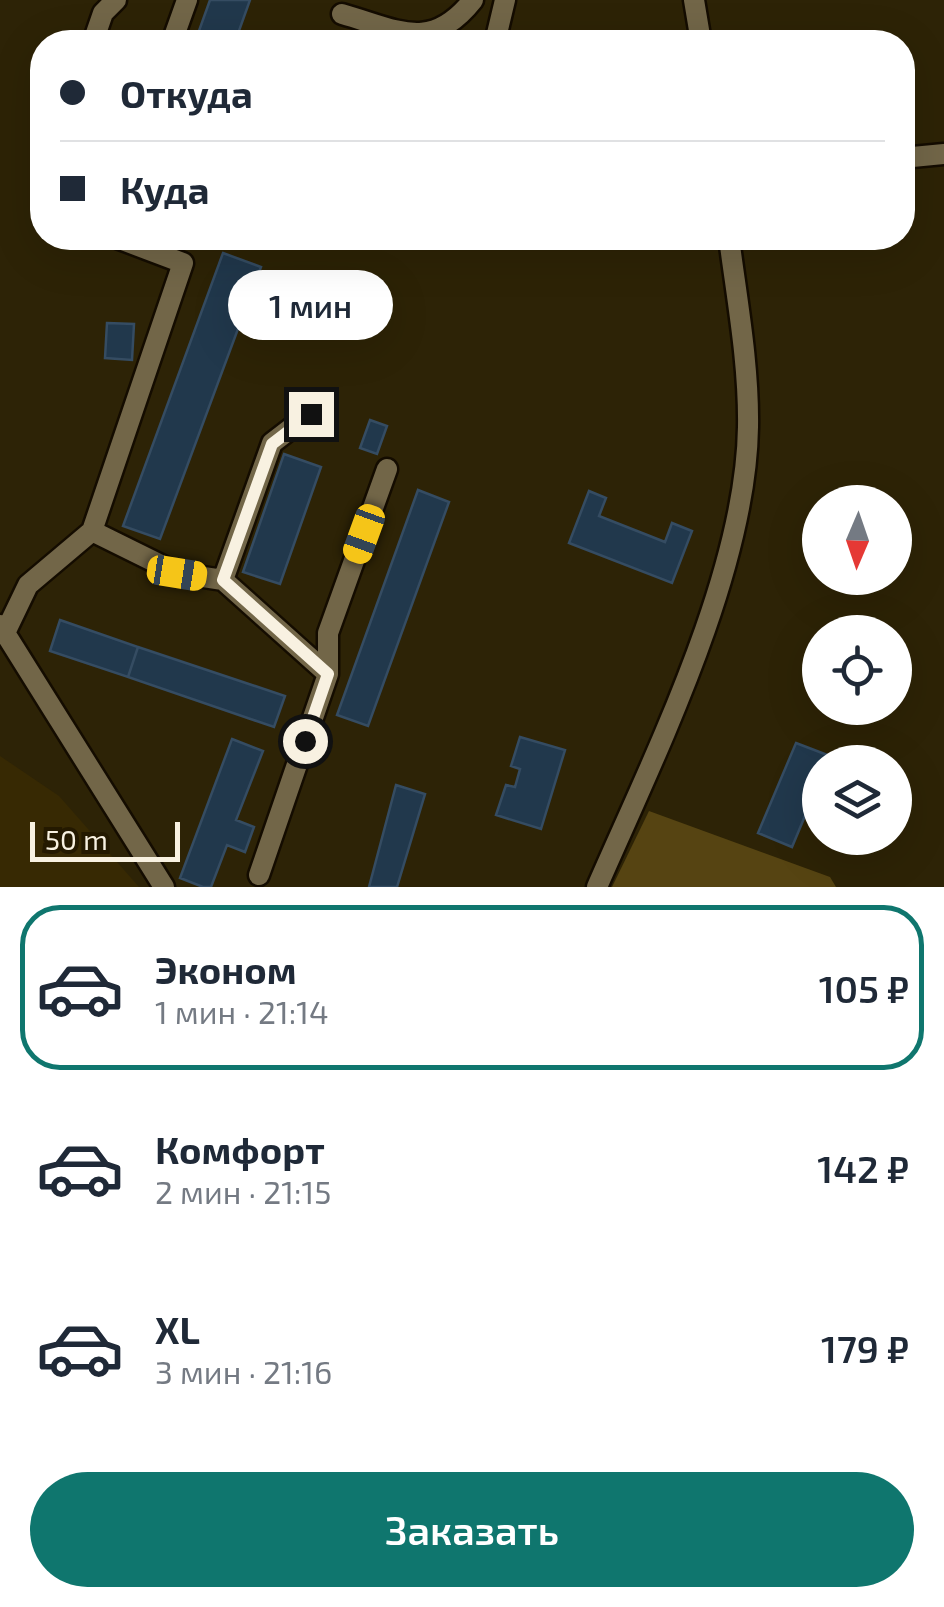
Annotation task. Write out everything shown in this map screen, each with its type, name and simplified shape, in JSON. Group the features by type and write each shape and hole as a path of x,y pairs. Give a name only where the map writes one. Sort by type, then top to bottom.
{"street":[{"path":"98,30 104,13 116,0"},
{"path":"176,30 187,0"},
{"path":"433,30 458,19 474,0"},
{"path":"498,30 505,0"},
{"path":"694,0 699,30"},
{"path":"342,14 399,30"},
{"path":"915,157 944,154"},
{"path":"148,250 183,263 92,532 28,585 2,630 164,887"},
{"path":"597,887 656,751 728,561 748,429 744,354 731,250"},
{"path":"223,580 272,444 311,414"},
{"path":"259,875 328,674 328,633 387,469"},
{"path":"92,532 177,573 223,580 328,674"}],"shaded area":[{"path":"0,756 59,796 139,887 0,887"},
{"path":"649,811 830,877 836,887 612,887"}],"building":[{"path":"210,0 250,0 239,30 199,30"},
{"path":"223,253 261,267 160,539 123,526"},
{"path":"107,323 134,324 132,360 105,358"},
{"path":"370,420 387,426 377,454 360,448"},
{"path":"284,454 321,467 280,584 243,572"},
{"path":"418,490 449,502 368,726 337,715"},
{"path":"589,491 606,498 599,516 665,542 672,523 692,531 672,583 569,543"},
{"path":"60,620 138,647 128,677 50,651"},
{"path":"138,647 285,696 274,727 128,677"},
{"path":"520,737 565,750 541,829 496,815 506,785 515,787 520,769 511,766"},
{"path":"232,739 263,751 236,820 254,827 245,852 227,845 211,887 203,887 180,878"},
{"path":"796,743 802,745 802,823 792,847 758,833"},
{"path":"396,785 425,794 397,887 369,887"}],"route":[{"path":"305,741 328,674 223,580 272,444 311,414"}]}
